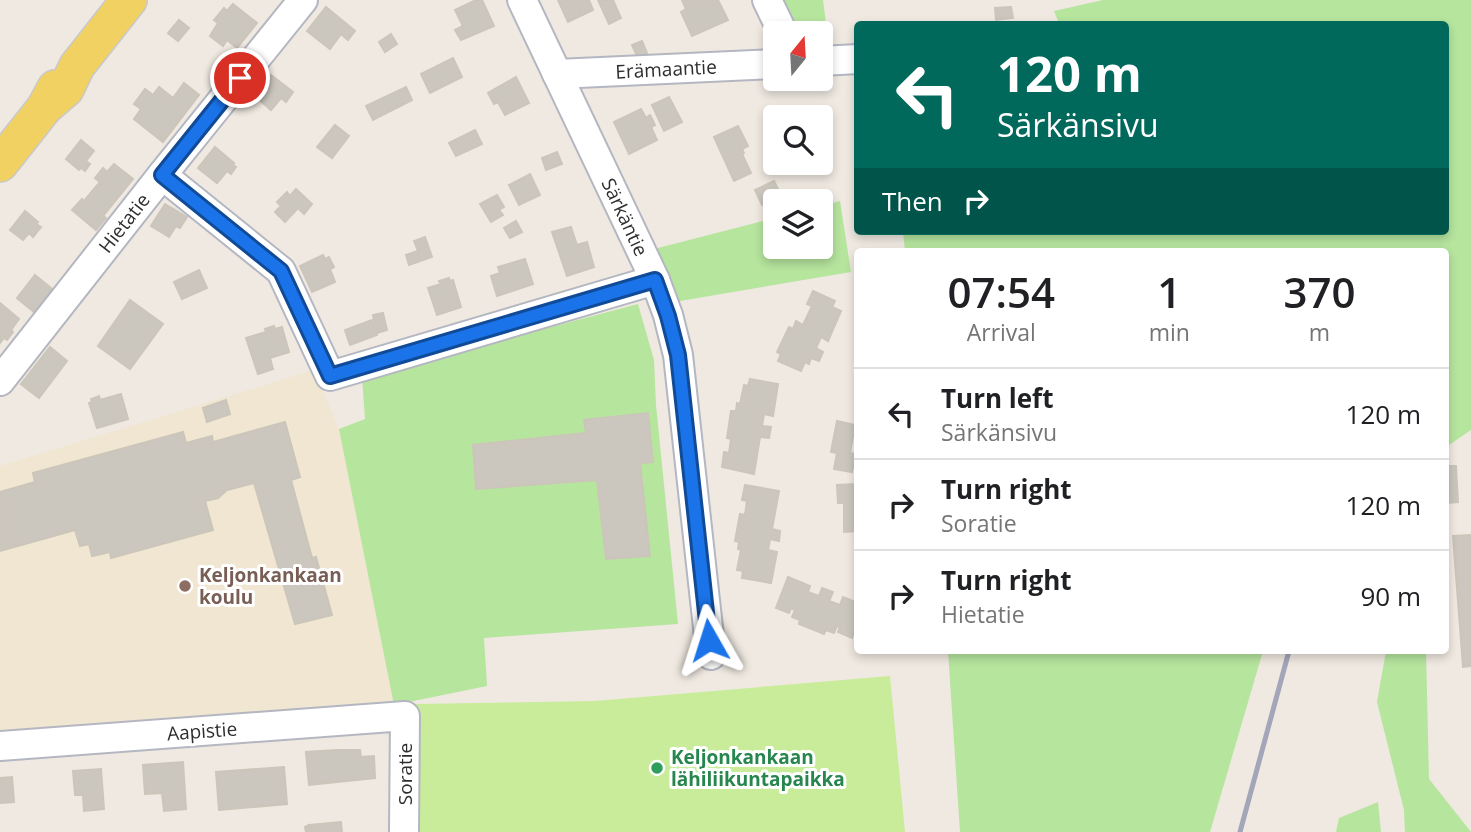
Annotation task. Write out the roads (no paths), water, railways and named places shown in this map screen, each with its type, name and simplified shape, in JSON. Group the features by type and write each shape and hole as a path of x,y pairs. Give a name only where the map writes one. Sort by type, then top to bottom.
{"main road":[{"path":"0,164 45,107 66,89 77,66 129,0"}],"street":[{"name":"Hietatie","path":"0,381 303,0"},
{"name":"Särkäntie","path":"522,0 655,280 668,316 678,355 711,655"},
{"path":"767,0 777,21"},
{"path":"833,60 854,59"},
{"name":"Erämaantie","path":"557,74 763,65"},
{"path":"162,175 281,271 330,376 655,280"},
{"name":"Aapistie","path":"0,746 405,716"},
{"name":"Soratie","path":"404,832 405,716"}],"railway":[{"path":"1240,832 1288,654"}],"place":[{"name":"Keljonkankaan koulu","path":"185,586"},
{"name":"Keljonkankaan lähiliikuntapaikka","path":"657,768"}]}
